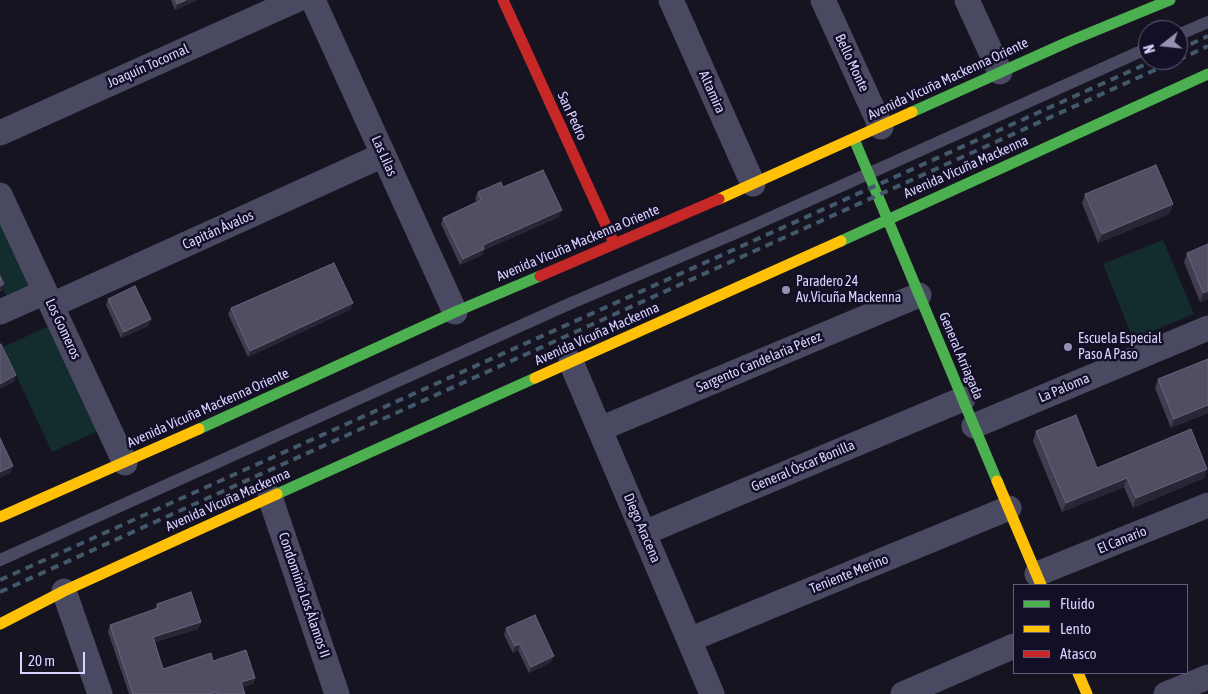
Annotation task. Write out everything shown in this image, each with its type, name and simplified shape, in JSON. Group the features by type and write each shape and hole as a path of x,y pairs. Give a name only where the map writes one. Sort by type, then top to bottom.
{"main road":[{"name":"San Pedro","path":"503,0 614,243"},
{"name":"Avenida Vicuña Mackenna Oriente","path":"0,517 125,463 455,312 881,127 1154,3"},
{"name":"Avenida Vicuña Mackenna","path":"0,624 64,591 270,497 1208,74"},
{"name":"General Arriagada","path":"854,139 1039,580"},
{"path":"1078,674 1087,694"}],"street":[{"name":"Joaquín Tocornal","path":"0,133 296,0"},
{"name":"Las Lilas","path":"313,0 455,312"},
{"name":"Altamira","path":"672,0 753,184"},
{"name":"Bello Monte","path":"824,0 881,127"},
{"path":"967,0 1000,72"},
{"name":"Capitán Ávalos","path":"0,312 49,299 383,155"},
{"name":"Los Gomeros","path":"0,195 125,463"},
{"name":"Sargento Candelaria Pérez","path":"600,429 919,295"},
{"name":"La Paloma","path":"974,426 1208,328"},
{"name":"Diego Aracena","path":"571,362 712,694"},
{"name":"General Óscar Bonilla","path":"644,533 963,399"},
{"name":"Condominio Los Álamos II","path":"270,497 337,694"},
{"name":"El Canario","path":"1039,580 1208,505"},
{"name":"Teniente Merino","path":"689,640 1009,508"},
{"path":"64,591 100,694"},
{"path":"903,694 1013,646"},
{"path":"1166,694 1208,677"}],"lane":[{"path":"1188,31 1208,22"},
{"path":"0,560 569,304 708,246 1138,53"}],"green space":[{"path":"0,219 34,288 8,300 0,283"},
{"path":"1163,240 1194,314 1133,339 1103,264"},
{"path":"49,326 98,431 52,452 3,347"}],"building":[{"path":"176,0 186,0 177,4"},
{"path":"1156,165 1173,204 1102,234 1085,194"},
{"path":"543,170 562,210 483,245 484,249 463,259 443,218 481,200 478,192 501,182 503,187"},
{"path":"1208,244 1208,291 1203,293 1187,253"},
{"path":"334,263 353,303 250,351 231,308"},
{"path":"0,276 4,284 0,286"},
{"path":"135,286 151,319 124,332 108,299"},
{"path":"0,345 16,375 0,384"},
{"path":"1208,359 1208,405 1174,419 1158,379"},
{"path":"1076,415 1097,468 1191,429 1207,469 1136,498 1127,478 1066,503 1036,431"},
{"path":"0,438 13,466 0,472"},
{"path":"191,592 201,622 153,637 163,669 211,653 213,661 246,650 255,678 241,682 245,694 217,694 216,692 209,694 133,694 110,625 158,608 157,604"},
{"path":"535,615 554,656 531,667 520,644 515,646 506,628"}],"railway":[{"path":"1188,45 1208,36"},
{"path":"1188,55 1208,46"},
{"path":"0,580 1138,68"},
{"path":"0,592 1155,70"}],"traffic: fast":[{"path":"912,112 1070,41 1170,0"},
{"path":"841,241 1208,74"},
{"path":"854,139 997,481"},
{"path":"199,429 455,312 540,276"},
{"path":"277,494 535,378"}],"traffic: slow":[{"path":"719,199 912,112"},
{"path":"535,378 841,241"},
{"path":"0,517 199,429"},
{"path":"997,481 1041,584"},
{"path":"0,624 64,591 277,494"},
{"path":"1078,674 1087,694"}],"traffic: jam":[{"path":"503,0 614,243"},
{"path":"540,276 719,199"}],"place":[{"name":"Paradero 24 Av.Vicuña Mackenna","path":"786,290"},
{"name":"Escuela Especial Paso A Paso","path":"1068,347"}]}
